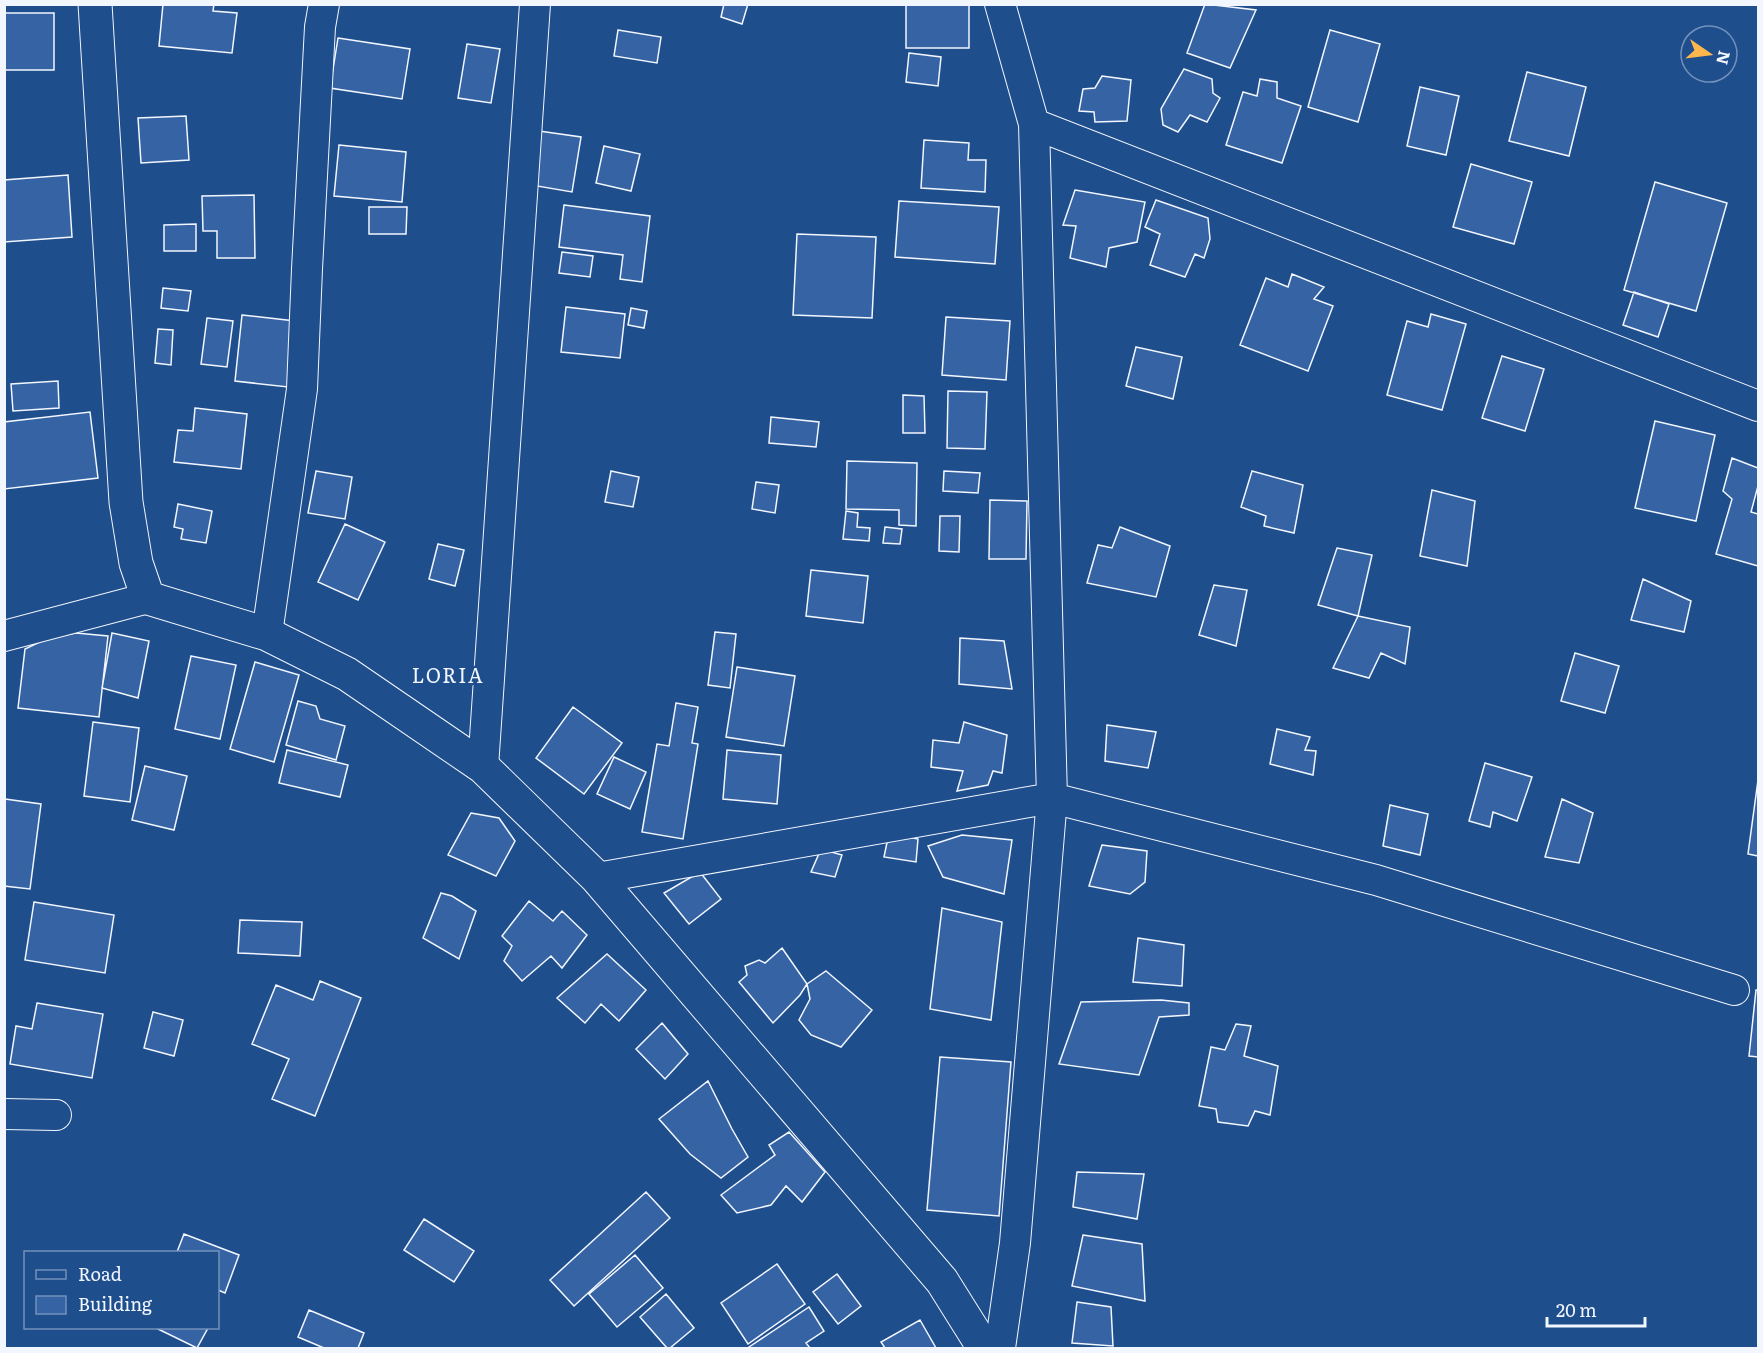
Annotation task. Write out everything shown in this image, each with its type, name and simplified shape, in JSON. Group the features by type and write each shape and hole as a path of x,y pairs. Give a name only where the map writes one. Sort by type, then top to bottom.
{"street":[{"path":"95,4 126,502 136,563 148,598"},
{"path":"267,634 302,389 320,27 324,4"},
{"path":"483,767 535,4"},
{"path":"1000,4 1034,124 1052,798 1016,1243 1000,1348"},
{"path":"1034,124 1758,406"},
{"path":"4,636 148,598 267,634 347,674 483,767 597,878 942,1281 984,1348"},
{"path":"597,878 1052,798 1376,880 1734,990"},
{"path":"4,1114 56,1115"}],"building":[{"path":"163,4 214,4 213,11 237,13 232,53 159,46"},
{"path":"724,4 748,4 742,24 721,17"},
{"path":"906,4 969,4 969,48 906,48"},
{"path":"1205,4 1256,10 1230,68 1187,53"},
{"path":"4,13 54,13 54,70 4,70"},
{"path":"618,30 661,37 657,63 614,56"},
{"path":"1330,30 1380,44 1358,122 1308,107"},
{"path":"338,38 410,49 402,99 330,88"},
{"path":"467,44 500,49 491,103 458,98"},
{"path":"909,53 941,57 938,86 906,82"},
{"path":"1184,69 1212,79 1213,93 1220,98 1207,122 1190,115 1178,132 1163,125 1161,109"},
{"path":"1527,72 1586,87 1569,156 1509,141"},
{"path":"1102,76 1131,80 1127,121 1095,122 1094,112 1079,111 1083,89 1095,88"},
{"path":"1260,79 1277,82 1277,98 1301,106 1282,163 1226,145 1243,92 1257,96"},
{"path":"1420,87 1459,96 1446,155 1407,146"},
{"path":"186,116 189,160 141,163 138,118"},
{"path":"539,131 581,137 572,192 531,185"},
{"path":"924,140 969,143 968,160 986,160 985,192 921,188"},
{"path":"339,145 406,152 402,202 334,196"},
{"path":"604,146 640,154 631,191 596,183"},
{"path":"1471,164 1532,182 1514,244 1453,227"},
{"path":"68,175 72,237 4,242 4,180"},
{"path":"1655,182 1727,203 1696,311 1624,290"},
{"path":"1075,190 1145,202 1137,242 1109,248 1106,267 1070,258 1076,226 1063,225"},
{"path":"254,195 255,258 217,258 217,231 203,231 202,196"},
{"path":"1156,200 1208,218 1210,239 1204,258 1195,254 1185,277 1150,265 1160,234 1145,227"},
{"path":"899,201 999,207 995,264 895,257"},
{"path":"564,205 650,216 642,282 620,279 623,255 559,247"},
{"path":"369,207 407,207 406,234 369,234"},
{"path":"196,224 196,251 164,251 164,225"},
{"path":"797,234 876,237 872,318 793,315"},
{"path":"562,252 593,256 590,277 559,273"},
{"path":"1292,274 1324,287 1314,299 1333,306 1308,371 1240,345 1266,278 1288,287"},
{"path":"163,288 191,291 188,311 161,308"},
{"path":"1634,292 1669,304 1658,337 1623,325"},
{"path":"566,307 625,314 620,358 561,352"},
{"path":"631,308 647,311 644,328 628,325"},
{"path":"1431,314 1466,324 1442,410 1387,395 1407,321 1428,327"},
{"path":"242,315 295,321 288,387 235,381"},
{"path":"946,317 1010,321 1006,380 942,375"},
{"path":"207,318 233,321 227,367 201,364"},
{"path":"158,329 173,330 171,365 155,363"},
{"path":"1136,347 1182,357 1173,399 1126,386"},
{"path":"1502,356 1544,369 1525,431 1482,418"},
{"path":"58,381 59,408 13,411 11,384"},
{"path":"948,391 987,392 985,449 947,448"},
{"path":"903,395 924,396 925,433 903,433"},
{"path":"195,408 247,414 241,469 174,462 178,430 193,431"},
{"path":"90,412 98,478 4,489 4,422"},
{"path":"771,417 819,422 816,447 769,443"},
{"path":"1655,421 1715,435 1696,521 1635,508"},
{"path":"1732,458 1758,468 1758,486 1751,512 1758,514 1758,566 1716,554 1732,499 1723,491"},
{"path":"847,461 917,463 916,526 899,525 899,510 846,509"},
{"path":"316,471 352,477 345,519 308,513"},
{"path":"611,471 639,477 633,507 605,502"},
{"path":"944,471 980,473 978,493 943,491"},
{"path":"1252,471 1303,485 1294,533 1264,526 1266,516 1241,507"},
{"path":"756,482 779,485 775,513 752,509"},
{"path":"1432,490 1475,501 1467,566 1420,556"},
{"path":"990,500 1027,501 1026,559 989,559"},
{"path":"178,504 212,511 206,543 181,539 183,529 174,527"},
{"path":"846,511 858,513 857,527 870,528 869,541 843,539"},
{"path":"940,516 960,516 959,552 939,551"},
{"path":"345,524 385,542 358,600 318,582"},
{"path":"885,527 902,529 900,544 883,543"},
{"path":"1120,527 1170,546 1156,597 1087,583 1098,545 1112,548"},
{"path":"438,544 464,550 455,586 429,579"},
{"path":"1337,548 1372,555 1358,616 1318,605"},
{"path":"811,570 868,576 863,623 806,616"},
{"path":"1643,579 1691,601 1684,632 1631,620"},
{"path":"1214,585 1247,590 1236,646 1199,635"},
{"path":"1358,616 1410,627 1405,664 1381,653 1369,678 1333,668"},
{"path":"715,632 736,634 730,688 708,685"},
{"path":"76,633 108,636 99,717 18,708 25,649 48,638"},
{"path":"112,633 149,641 138,698 102,688"},
{"path":"960,638 1004,641 1012,689 959,684"},
{"path":"1575,653 1619,666 1605,713 1561,701"},
{"path":"191,656 236,665 220,739 175,729"},
{"path":"255,662 299,675 274,762 230,749"},
{"path":"737,667 795,676 784,746 726,737"},
{"path":"298,701 316,706 320,719 345,726 336,760 286,745"},
{"path":"676,703 698,707 692,743 698,744 683,839 642,832 657,744 669,746"},
{"path":"573,707 622,743 584,794 536,758"},
{"path":"93,722 139,728 130,802 84,796"},
{"path":"964,722 1007,735 1002,773 993,771 988,785 957,791 963,771 931,767 933,740 959,743"},
{"path":"1107,725 1156,732 1148,768 1105,761"},
{"path":"1277,729 1310,737 1305,750 1316,751 1313,775 1270,764"},
{"path":"287,750 348,765 340,797 279,783"},
{"path":"727,750 781,755 777,804 723,799"},
{"path":"614,757 646,772 630,809 597,794"},
{"path":"1485,763 1532,777 1517,821 1493,812 1490,827 1469,821"},
{"path":"145,766 187,776 174,830 132,820"},
{"path":"1758,780 1758,856 1748,854"},
{"path":"5,799 41,804 30,889 4,886"},
{"path":"1562,799 1593,813 1579,863 1545,857"},
{"path":"1390,805 1428,814 1420,855 1383,846"},
{"path":"471,813 499,818 515,841 496,876 448,855"},
{"path":"889,833 918,839 916,862 884,857"},
{"path":"962,835 1012,840 1004,894 943,877 928,846"},
{"path":"1102,845 1147,851 1145,882 1130,894 1089,886"},
{"path":"821,849 842,855 835,877 811,872"},
{"path":"700,872 721,899 689,924 664,893"},
{"path":"441,893 452,896 476,911 459,959 423,938"},
{"path":"529,901 553,921 562,911 587,935 562,968 551,956 522,981 504,961 512,946 502,936"},
{"path":"34,902 114,915 105,973 25,960"},
{"path":"942,908 1002,922 991,1020 930,1009"},
{"path":"240,920 302,922 300,956 238,953"},
{"path":"1138,938 1184,945 1182,986 1133,982"},
{"path":"782,948 807,984 800,995 773,1023 739,982 747,975 745,966 759,960 765,963"},
{"path":"607,954 646,990 619,1021 601,1004 585,1023 557,998"},
{"path":"826,971 872,1010 841,1047 811,1035 799,1020 810,999 807,984"},
{"path":"320,981 361,998 315,1116 272,1099 289,1059 252,1044 276,985 313,1000"},
{"path":"1756,990 1758,990 1758,1057 1749,1056"},
{"path":"1161,1000 1189,1003 1189,1015 1159,1017 1139,1075 1059,1064 1081,1002"},
{"path":"37,1003 103,1014 92,1078 10,1064 16,1026 32,1029"},
{"path":"153,1012 183,1020 174,1056 144,1048"},
{"path":"662,1023 688,1054 665,1079 636,1049"},
{"path":"1236,1024 1251,1026 1244,1056 1278,1066 1270,1115 1255,1111 1248,1126 1218,1122 1216,1109 1199,1106 1211,1047 1225,1050"},
{"path":"940,1057 1011,1062 999,1216 927,1210"},
{"path":"708,1081 748,1157 721,1178 690,1154 659,1119"},
{"path":"789,1132 825,1172 802,1202 786,1186 771,1205 737,1213 721,1195 775,1155 769,1145"},
{"path":"1077,1172 1144,1174 1137,1219 1073,1207"},
{"path":"646,1192 670,1218 574,1306 550,1280"},
{"path":"424,1219 474,1251 454,1282 404,1250"},
{"path":"184,1234 239,1255 225,1293 219,1290 219,1251 177,1251"},
{"path":"1083,1235 1142,1244 1145,1301 1072,1286"},
{"path":"635,1255 663,1288 617,1327 589,1294"},
{"path":"777,1264 805,1304 748,1344 721,1303"},
{"path":"837,1274 861,1306 838,1324 813,1292"},
{"path":"666,1294 694,1328 670,1348 667,1348 640,1317"},
{"path":"1077,1302 1111,1307 1113,1346 1072,1343"},
{"path":"809,1307 824,1331 806,1343 810,1348 749,1347"},
{"path":"309,1310 364,1333 358,1348 324,1348 298,1337"},
{"path":"920,1320 936,1348 885,1348 881,1342"},
{"path":"158,1329 207,1329 197,1348"}],"district":[{"name":"LORIA","path":"448,676"}]}
